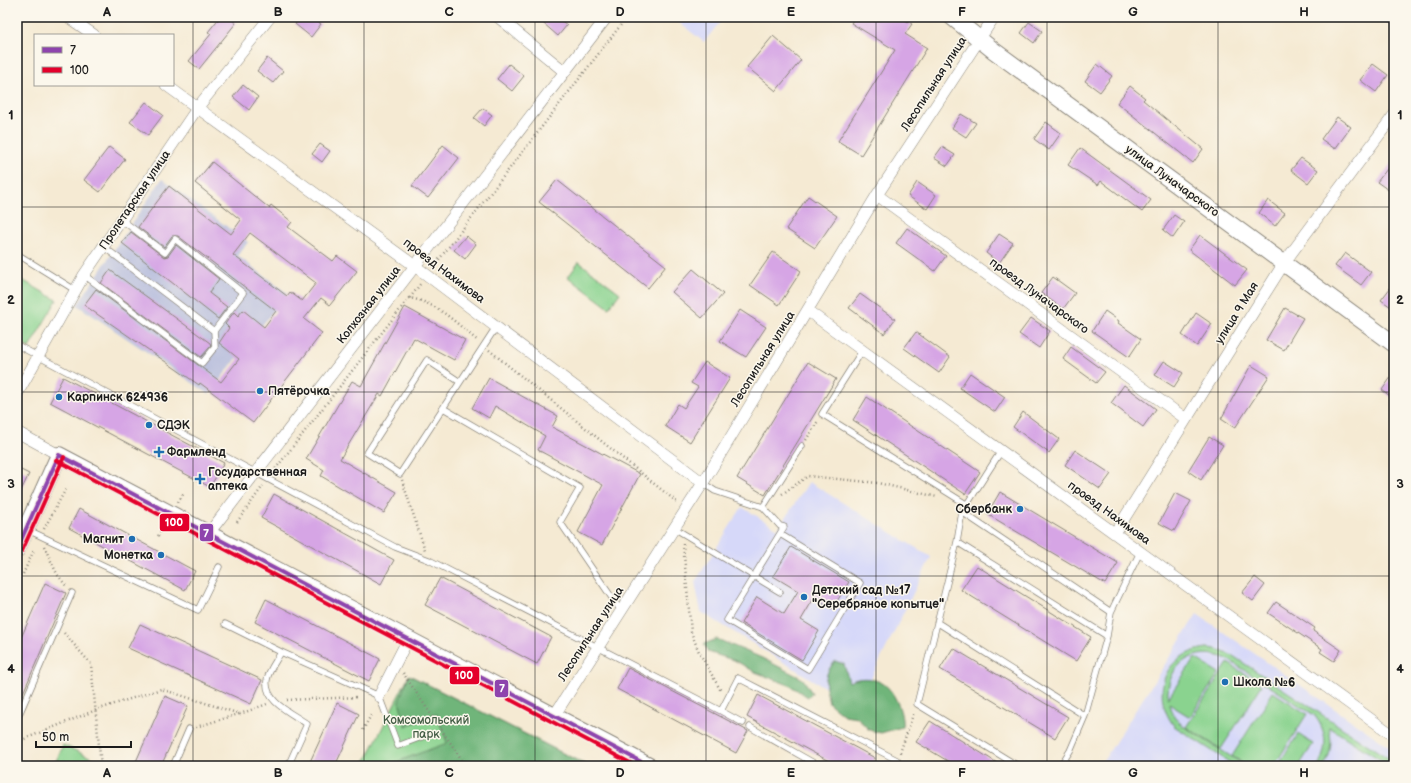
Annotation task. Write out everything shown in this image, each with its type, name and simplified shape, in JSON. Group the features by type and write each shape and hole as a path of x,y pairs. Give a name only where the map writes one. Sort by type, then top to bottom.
{"main road":[{"name":"улица Луначарского","path":"952,17 978,38 1394,344"},
{"path":"17,549 24,524 60,455 649,766"}],"street":[{"path":"68,17 93,34"},
{"name":"Пролетарская улица","path":"17,394 84,275 198,107 270,17"},
{"path":"498,17 565,72"},
{"name":"Колхозная улица","path":"210,533 608,17"},
{"name":"Лесопильная улица","path":"554,716 702,483 808,311 877,195 978,38 994,17"},
{"name":"проезд Нахимова","path":"167,86 415,266 702,483"},
{"name":"улица 9 Мая","path":"1115,534 1284,263 1394,115"},
{"name":"проезд Луначарского","path":"877,195 1186,419"},
{"name":"проезд Нахимова","path":"808,311 1394,736"},
{"path":"17,432 60,455"},
{"path":"379,696 408,639"}],"lane":[{"path":"84,275 202,363 215,347 214,331 243,294 176,239 165,253 122,220"},
{"path":"104,247 214,331"},
{"path":"17,254 75,290"},
{"path":"460,382 427,360 367,453 400,474 496,327"},
{"path":"17,345 395,547 429,560 743,723"},
{"path":"862,351 822,414 966,504"},
{"path":"443,408 580,488 560,522 621,611"},
{"path":"764,507 802,446"},
{"path":"1001,451 962,512 957,542 917,704 1018,766"},
{"path":"702,483 715,491 764,507 780,526 784,527 727,620 808,669 860,583 780,534"},
{"path":"962,512 1111,612"},
{"path":"24,524 40,536 198,610 219,567"},
{"path":"674,528 780,592"},
{"path":"957,542 1107,636"},
{"path":"1060,766 1070,751 1085,716 1107,636 1111,612 1140,552"},
{"path":"17,719 72,593"},
{"path":"938,623 1085,716"},
{"path":"225,624 281,652 379,696 398,746 424,736"},
{"path":"281,652 267,679 267,692 274,701 307,724 288,766"},
{"path":"721,711 738,678 895,763"},
{"path":"750,728 819,766"},
{"path":"173,766 189,729"}],"path":[{"path":"409,298 627,17"},
{"path":"802,446 822,414"},
{"path":"400,474 429,560"},
{"path":"764,507 808,476 878,483 944,499"},
{"path":"67,487 40,536 57,574 72,593"},
{"path":"683,541 691,632 699,652 727,700"},
{"path":"23,574 34,550"},
{"path":"66,626 64,633 91,664 101,766"},
{"path":"396,662 466,766"},
{"path":"17,742 96,710 161,689 240,714"},
{"path":"189,729 240,714 274,701 379,696"},
{"path":"895,763 917,704"},
{"path":"363,730 370,715"}],"shaded area":[{"path":"672,17 724,17 704,42"},
{"path":"162,179 248,242 238,256 287,293 209,394 77,305"},
{"name":"Детский сад №17 \"Серебряное копытце\"","path":"809,482 931,557 857,707 701,612 695,582 742,507 778,529"},
{"name":"Школа №6","path":"1197,614 1394,750 1394,766 1100,766"}],"green space":[{"path":"579,262 620,293 609,308 568,277"},
{"path":"17,277 57,300 29,348 17,341"},
{"path":"717,639 762,658 803,679 812,693 808,697 789,685 755,672 736,661 708,652 704,644"},
{"path":"1207,648 1216,649 1233,656 1394,762 1394,766 1390,766 1329,727 1331,742 1329,756 1324,766 1318,766 1325,746 1325,740 1322,727 1314,715 1227,659 1216,655 1205,654 1195,656 1186,660 1172,675 1168,698 1195,658 1219,673 1190,717 1169,704 1171,710 1183,726 1246,766 1235,766 1174,726 1167,713 1163,700 1162,688 1165,676 1172,666 1192,651"},
{"path":"835,661 844,664 849,682 857,679 869,679 878,681 886,686 894,696 900,709 902,727 881,733 869,730 857,717 844,715 829,703 826,691 826,676"},
{"path":"1228,663 1262,685 1221,749 1186,727"},
{"name":"Комсомольский парк","path":"409,675 588,766 363,766"},
{"name":"Комсомольский парк","path":"409,675 588,766 391,766 391,764 447,743 437,714 406,726 399,701"},
{"path":"1273,692 1307,714 1274,766 1248,766 1232,756"},
{"path":"1298,734 1313,744 1299,766 1286,766 1280,763"},
{"path":"63,745 99,761 96,766 54,766"}],"building":[{"path":"220,17 228,17 236,23 199,69 189,61 211,34 208,32"},
{"path":"301,17 311,17 321,24 311,37 295,24"},
{"path":"548,17 556,17 567,25 558,36 543,23"},
{"path":"855,17 900,17 912,24 905,34 927,48 861,155 838,141 895,50 851,23"},
{"path":"1029,22 1042,31 1034,43 1021,33"},
{"path":"773,36 801,60 776,91 747,67"},
{"path":"267,58 283,71 273,83 257,71"},
{"path":"509,64 524,76 512,91 497,79"},
{"path":"1097,64 1112,76 1100,92 1085,81"},
{"path":"1373,64 1388,75 1376,92 1360,80"},
{"path":"243,85 258,97 249,110 233,97"},
{"path":"1130,86 1145,98 1143,100 1203,149 1193,163 1117,103"},
{"path":"146,102 163,115 148,135 130,122"},
{"path":"483,108 492,115 484,126 474,118"},
{"path":"961,114 976,123 966,137 952,128"},
{"path":"1337,117 1351,127 1335,149 1321,139"},
{"path":"1046,122 1061,133 1049,150 1034,139"},
{"path":"320,144 330,151 322,162 312,154"},
{"path":"443,145 459,158 428,198 412,186"},
{"path":"109,147 125,159 100,192 84,180"},
{"path":"942,147 955,155 947,166 934,158"},
{"path":"1080,148 1151,200 1142,212 1101,181 1098,185 1068,165"},
{"path":"1301,158 1318,170 1308,183 1291,170"},
{"path":"1394,160 1394,194 1377,182"},
{"path":"212,162 269,208 271,205 292,222 288,227 333,261 337,256 357,271 330,305 321,298 304,319 322,333 253,423 200,383 199,385 84,305 96,289 221,382 239,359 219,343 229,328 225,324 234,312 238,316 243,310 264,327 276,311 178,236 172,236 164,247 138,227 169,186 231,234 241,220 195,183","holes":["250,233 316,283 302,301 290,292 287,296 233,255"]},
{"path":"557,180 666,266 648,288 539,202"},
{"path":"917,182 936,195 927,209 908,196"},
{"path":"808,196 837,216 815,248 786,229"},
{"path":"1268,200 1285,213 1275,226 1259,213"},
{"path":"1174,215 1184,222 1173,238 1163,230"},
{"path":"907,228 946,256 935,271 896,243"},
{"path":"131,232 164,257 168,256 176,245 219,279 209,293 227,307 218,319 122,243"},
{"path":"999,234 1013,243 999,263 986,253"},
{"path":"1200,235 1247,270 1235,285 1189,250"},
{"path":"466,236 476,244 465,259 454,250"},
{"path":"773,252 801,271 779,305 750,285"},
{"path":"1345,253 1371,272 1361,285 1335,266"},
{"path":"693,269 723,294 702,318 672,292"},
{"path":"110,270 210,343 211,346 201,357 101,283"},
{"path":"1053,277 1075,293 1063,309 1041,293"},
{"path":"1394,283 1394,309 1381,300"},
{"path":"860,294 895,319 884,334 849,308"},
{"path":"405,307 465,340 454,360 414,338 382,396 379,394 340,459 397,492 384,513 321,476 324,470 306,459 352,381 361,386"},
{"path":"1285,308 1303,318 1284,350 1266,340"},
{"path":"740,310 766,327 746,357 720,341"},
{"path":"1105,311 1119,321 1118,323 1141,339 1129,357 1092,331"},
{"path":"1196,313 1212,324 1197,346 1182,335"},
{"path":"1031,318 1050,331 1039,348 1019,334"},
{"path":"916,332 950,357 939,373 904,348"},
{"path":"1071,347 1105,372 1096,383 1063,359"},
{"path":"1164,361 1183,373 1174,387 1155,375"},
{"path":"705,362 730,378 690,442 665,426 678,404 684,408 698,387 691,383"},
{"path":"808,362 836,379 765,495 737,478"},
{"path":"1251,365 1269,376 1235,428 1221,419"},
{"path":"970,373 1005,397 995,412 960,388"},
{"path":"1394,373 1394,399 1382,390"},
{"path":"63,377 224,463 210,487 50,402"},
{"path":"489,378 558,416 552,427 640,474 602,545 578,532 603,485 538,450 545,436 495,406 489,418 472,408"},
{"path":"1124,385 1156,409 1143,427 1111,403"},
{"path":"867,397 980,472 965,494 853,420"},
{"path":"1023,412 1059,439 1049,453 1013,427"},
{"path":"1209,437 1223,445 1201,480 1188,471"},
{"path":"1075,450 1111,474 1100,489 1065,465"},
{"path":"17,468 29,474 17,499"},
{"path":"1000,492 1118,563 1105,584 987,514"},
{"path":"1175,493 1191,501 1174,531 1159,523"},
{"path":"274,494 394,560 381,584 261,518"},
{"path":"79,509 195,571 185,590 69,528"},
{"path":"791,547 849,582 832,609 814,598 801,620 819,631 802,660 741,623 757,597 784,614 798,591 773,576"},
{"path":"977,566 1091,637 1076,661 961,590"},
{"path":"1255,577 1265,585 1253,601 1242,593"},
{"path":"440,578 551,637 537,664 425,605"},
{"path":"45,583 66,593 17,707 17,647"},
{"path":"266,599 380,659 369,681 255,622"},
{"path":"1276,602 1315,628 1313,631 1341,650 1334,661 1320,652 1322,649 1268,613"},
{"path":"140,624 262,680 251,704 128,648"},
{"path":"953,648 1068,717 1055,738 940,669"},
{"path":"628,668 748,731 736,753 617,689"},
{"path":"758,695 875,758 871,766 838,766 747,717"},
{"path":"165,696 188,706 161,766 134,766"},
{"path":"337,703 359,714 335,766 308,766"},
{"path":"930,721 1002,766 956,766 916,742"}],"transit line":[{"name":"7","path":"59,455 649,766"},
{"name":"7","path":"17,549 59,455"},
{"name":"100","path":"22,551 64,457"},
{"name":"100","path":"56,460 636,766"}],"place":[{"name":"Пятёрочка","path":"260,391"},
{"name":"Карпинск 624936","path":"59,397"},
{"name":"СДЭК","path":"149,425"},
{"name":"Фармленд","path":"159,452"},
{"name":"Государственная аптека","path":"200,479"},
{"name":"Сбербанк","path":"1020,509"},
{"name":"Магнит","path":"132,539"},
{"name":"Монетка","path":"161,555"},
{"name":"Детский сад №17 \"Серебряное копытце\"","path":"804,597"},
{"name":"Школа №6","path":"1225,682"}]}
